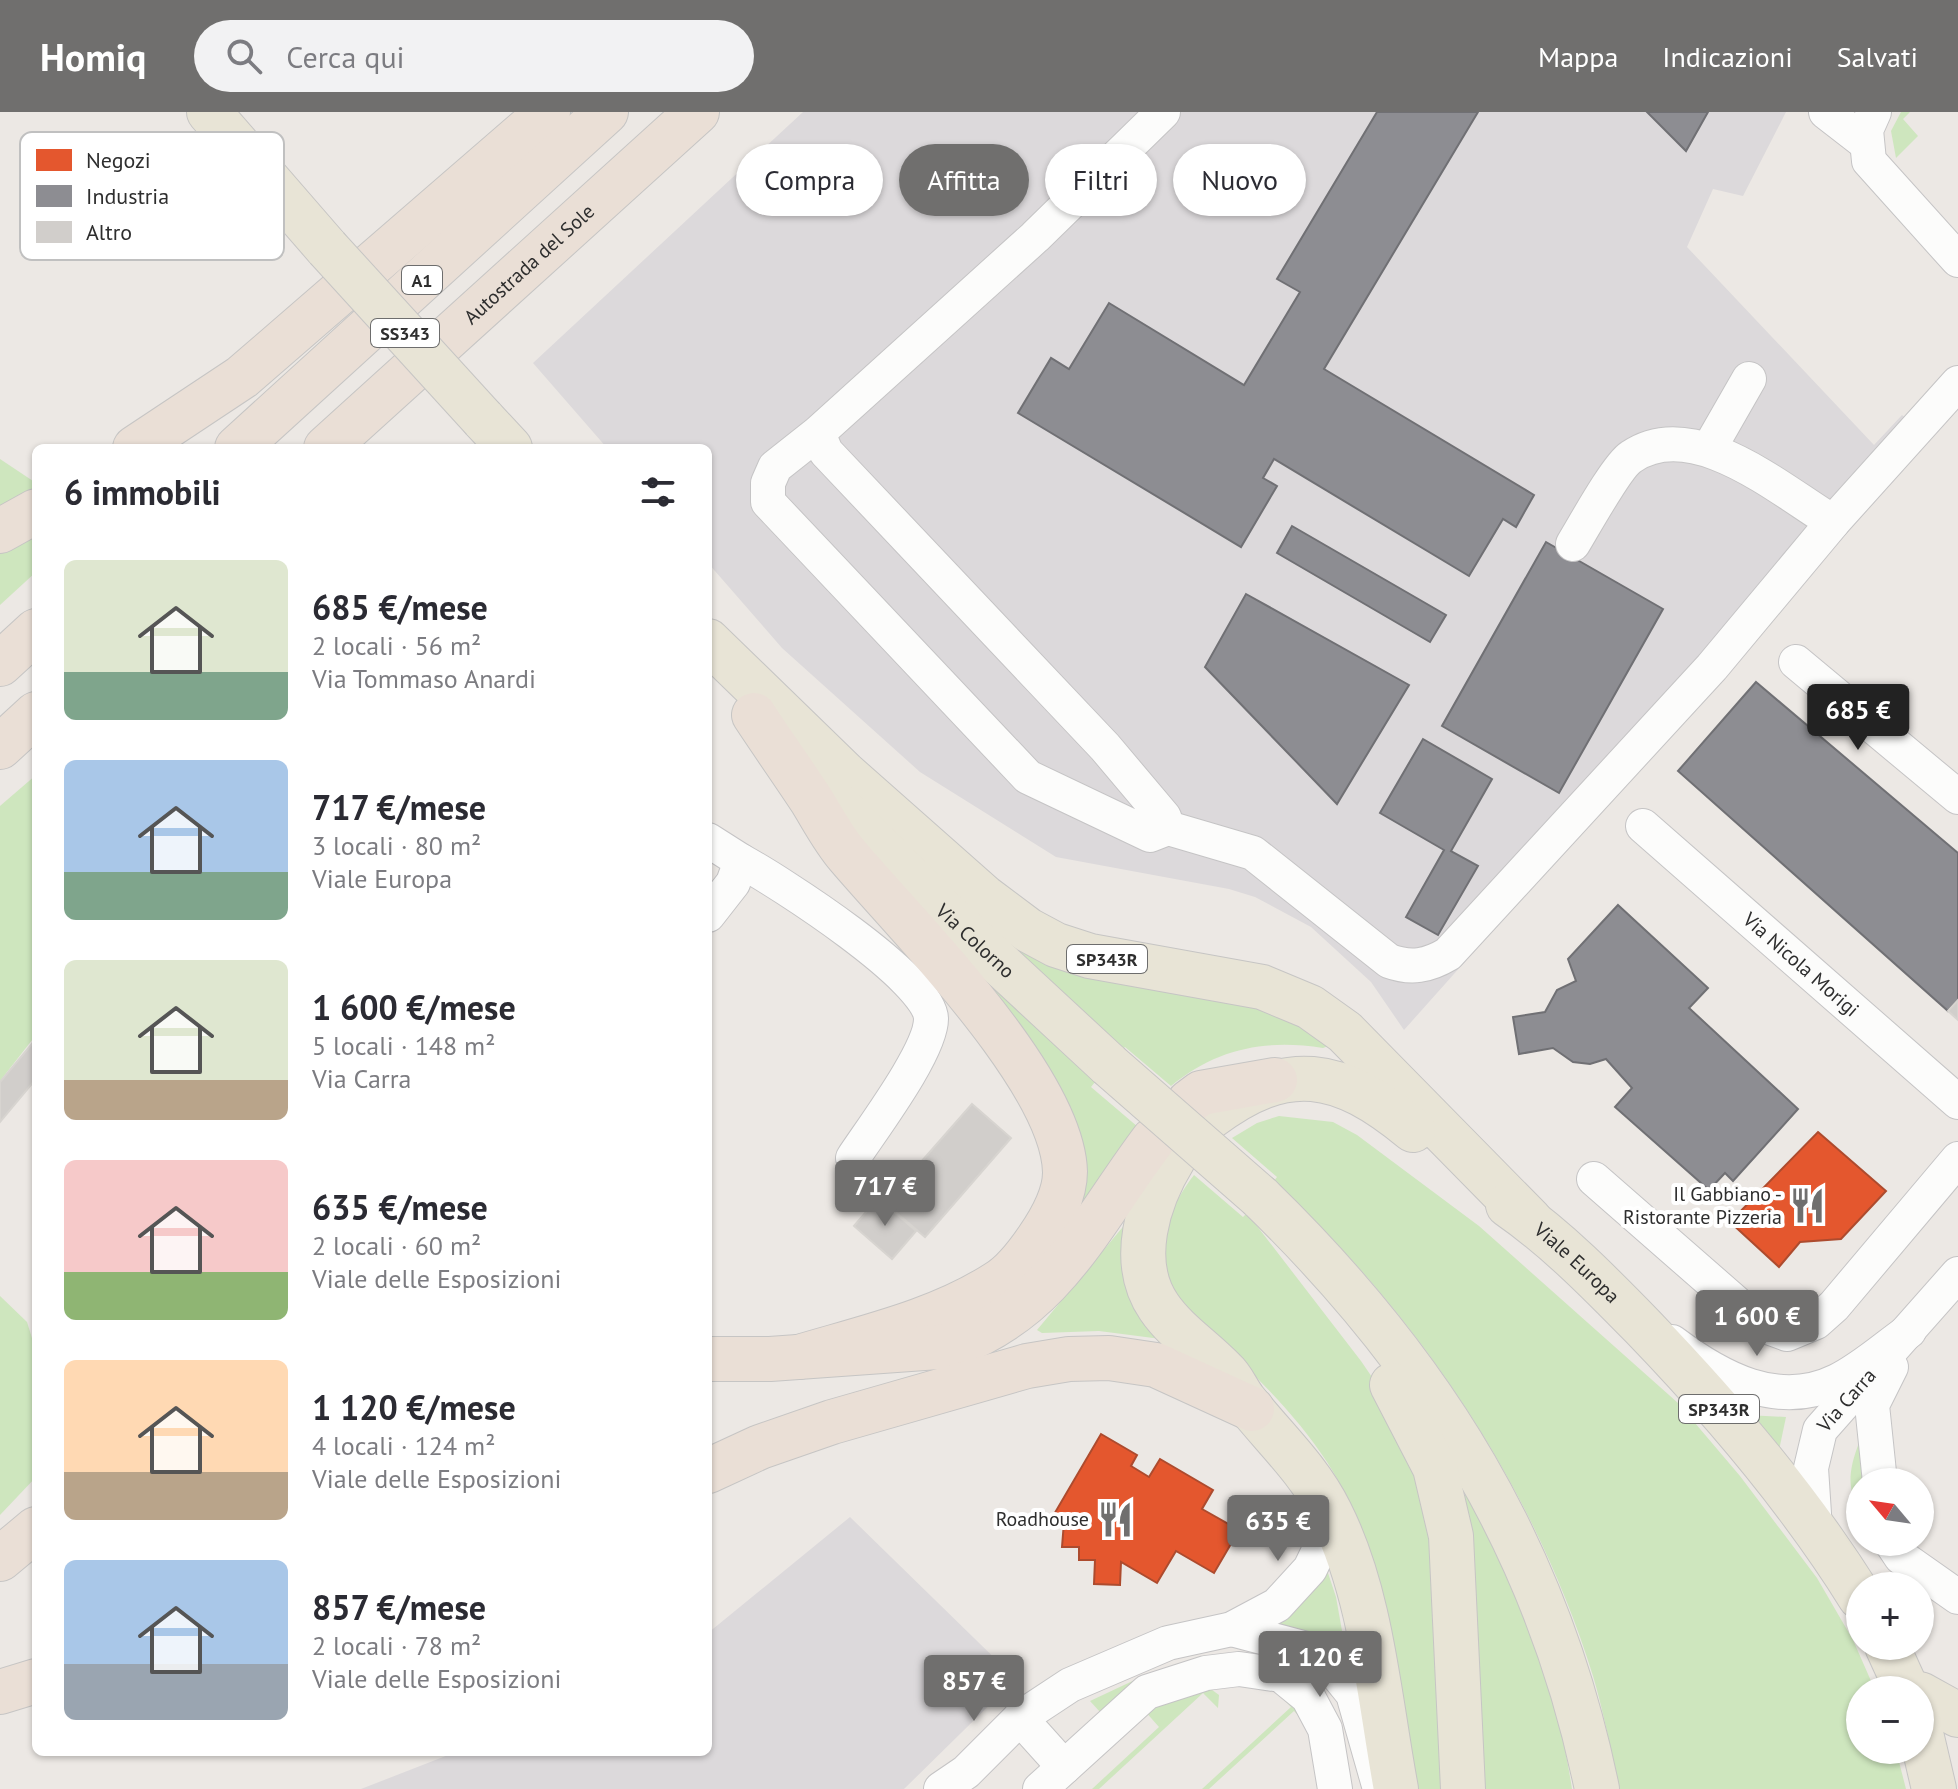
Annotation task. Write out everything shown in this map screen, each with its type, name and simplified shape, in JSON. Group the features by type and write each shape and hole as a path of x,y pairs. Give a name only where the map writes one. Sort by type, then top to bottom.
{"highway":[{"path":"141,444 242,377 548,112"},
{"name":"A1","path":"241,444 606,112"},
{"name":"Autostrada del Sole","path":"330,444 697,112"},
{"path":"0,531 32,513"},
{"path":"0,664 32,635"},
{"path":"754,715 845,853 942,964 1030,1078 1046,1105 1059,1138 1065,1173 1059,1199 1047,1225 1026,1257 999,1283 923,1319 799,1357"},
{"path":"0,747 32,718"},
{"path":"1199,1110 1201,1093 1275,1080"},
{"path":"712,1359 799,1357 952,1346 993,1328 1045,1288 1164,1149"},
{"path":"712,1469 809,1429 1003,1373 1069,1359 1117,1359 1156,1365 1252,1409"},
{"path":"0,1559 32,1532"},
{"path":"0,1692 32,1682"}],"main road":[{"name":"SS343","path":"209,112 226,132"},
{"name":"SS343","path":"284,198 496,433"},
{"name":"SP343R","path":"712,645 845,774 1014,921 1072,951 1245,982 1310,1007 1345,1032 1530,1220"},
{"name":"Via Colorno","path":"712,669 880,850 1109,1065 1270,1207"},
{"name":"Viale Europa","path":"1275,1080 1325,1081 1365,1096 1410,1128 1463,1174 1530,1220 1614,1297 1730,1420 1815,1529 1846,1576"},
{"path":"1164,1149 1157,1192 1144,1237 1144,1265 1150,1290 1167,1317 1225,1371 1252,1409 1297,1460 1320,1494 1346,1549 1357,1588 1396,1789"},
{"path":"1270,1207 1304,1266 1401,1400 1435,1468 1451,1536 1463,1789"},
{"path":"1270,1207 1374,1320 1440,1409 1487,1483 1520,1549 1557,1641 1583,1725 1597,1789"},
{"path":"1934,1702 1958,1715"},
{"path":"1928,1764 1934,1789"}],"street":[{"path":"1163,112 1035,237 818,433 775,467 768,483 768,502 1028,777 1150,835 1168,828 1253,853 1389,961 1404,967 1436,962 1448,954 1712,667 1833,522 1958,383"},
{"path":"1826,112 1870,127 1869,161 1958,260"},
{"path":"1710,447 1749,379"},
{"path":"818,433 826,452 1105,747 1164,817 1168,828"},
{"path":"1573,544 1629,457 1671,442 1710,447 1833,522"},
{"path":"1796,662 1958,797"},
{"name":"Via Nicola Morigi","path":"1643,826 1958,1102"},
{"path":"712,843 784,886 880,957 916,987 929,1008 929,1030 920,1053 853,1158"},
{"path":"712,910 727,893 741,861"},
{"path":"1594,1179 1760,1324 1787,1334 1816,1322 1834,1306 1958,1159"},
{"name":"Via Carra","path":"1815,1529 1811,1468 1820,1430 1958,1274"},
{"name":"Via Carra","path":"1614,1297 1680,1348 1758,1391 1795,1394 1837,1381 1909,1331"},
{"path":"1879,1468 1872,1405 1909,1331"},
{"path":"941,1789 964,1779 1020,1718 1070,1685 1168,1643 1232,1629 1277,1605 1310,1569 1321,1546 1320,1494"},
{"path":"1900,1556 1958,1597"},
{"path":"1232,1629 1310,1650 1336,1673 1353,1694 1366,1751 1380,1789"},
{"path":"1020,1718 1052,1778 1147,1692 1212,1672 1251,1670 1292,1681 1313,1703 1325,1729 1335,1789"}],"shaded area":[{"path":"803,112 1786,112 1743,196 1713,189 1687,247 1874,445 1902,415 1930,440 1404,1030 1371,982 1311,927 1255,897 1229,889 1056,857 920,772 782,648 712,568 712,444 604,444 533,363 736,174 736,216 883,216 883,144 769,144"},
{"path":"850,1517 1016,1679 904,1789 361,1789 446,1756 712,1756 712,1630"}],"green space":[{"path":"1901,112 1910,112 1903,119 1918,136 1896,158 1891,131"},
{"path":"0,459 32,480 32,496 0,515"},
{"path":"32,532 32,576 0,605 0,552"},
{"path":"32,778 32,1040 0,1081 0,806"},
{"path":"983,921 1216,991 1297,1020 1328,1046 1282,1045 1243,1049 1206,1063 1171,1086 1125,1047 1122,1050"},
{"path":"941,939 1095,1082 1091,1087 1138,1127 1061,1233 1072,1195"},
{"path":"1279,1116 1333,1122 1357,1135 1479,1226 1678,1403 1740,1476 1817,1578 1846,1628 1846,1660 1862,1660 1869,1676 1846,1676 1846,1764 1900,1764 1906,1789 1619,1789 1597,1690 1568,1606 1539,1537 1504,1471 1466,1408 1377,1289 1327,1233 1274,1181 1277,1177 1232,1138 1257,1123"},
{"path":"1194,1175 1243,1217 1247,1213 1361,1361 1376,1383 1429,1497 1450,1789 1417,1789 1397,1663 1378,1578 1348,1499 1327,1462 1271,1393 1164,1289 1161,1259 1166,1229 1177,1201"},
{"path":"1127,1222 1161,1339 1099,1331 1042,1333 1037,1330"},
{"path":"0,1296 27,1322 32,1338 32,1481 0,1515"},
{"path":"1746,1415 1786,1417 1778,1455"},
{"path":"1863,1432 1867,1468 1852,1468"},
{"path":"1466,1495 1503,1563 1534,1637 1557,1713 1572,1789 1475,1789 1463,1496"},
{"path":"1327,1570 1336,1597 1347,1659 1274,1627"},
{"path":"1139,1678 1101,1713 1090,1701"},
{"path":"1208,1687 1219,1695 1218,1708 1203,1693 1099,1789 1092,1789 1159,1727 1144,1710"},
{"path":"1276,1691 1283,1692 1308,1726 1294,1711 1209,1789 1202,1789 1291,1707"}],"building: Negozi":[{"name":"Il Gabbiano - Ristorante Pizzeria","path":"1818,1132 1886,1191 1841,1239 1800,1242 1779,1267 1730,1222"},
{"path":"1101,1434 1137,1455 1131,1466 1149,1477 1160,1459 1213,1490 1202,1509 1239,1530 1214,1573 1176,1551 1157,1583 1121,1562 1120,1585 1094,1584 1095,1560 1079,1560 1079,1547 1062,1547 1064,1522 1053,1516"}],"building: Industria":[{"path":"1377,112 1478,112 1324,369 1534,495 1516,527 1503,519 1469,576 1274,459 1263,478 1277,486 1241,547 1018,413 1051,358 1069,369 1109,303 1244,385 1300,292 1277,279"},
{"path":"1647,112 1708,112 1686,151"},
{"path":"1292,526 1446,615 1430,642 1277,553"},
{"path":"1546,542 1663,609 1559,793 1442,726"},
{"path":"1246,594 1409,685 1337,804 1205,667"},
{"path":"1756,682 1958,853 1958,1000 1948,1011 1678,771"},
{"path":"1423,739 1492,779 1451,851 1478,866 1438,935 1406,917 1444,850 1380,813"},
{"path":"1618,905 1708,988 1689,1008 1798,1109 1733,1181 1725,1173 1709,1190 1615,1107 1632,1088 1606,1059 1590,1064 1573,1062 1553,1048 1519,1054 1513,1017 1545,1012 1557,990 1576,981 1568,959"}],"building: Altro":[{"path":"1958,1000 1958,1020 1948,1011"},
{"path":"32,1044 32,1084 0,1122 0,1082"},
{"path":"972,1104 1011,1138 925,1237 885,1203"},
{"path":"878,1198 916,1231 892,1259 854,1226"}],"place":[{"name":"Il Gabbiano - Ristorante Pizzeria","path":"1808,1206"},
{"name":"Roadhouse","path":"1115,1519"}]}
